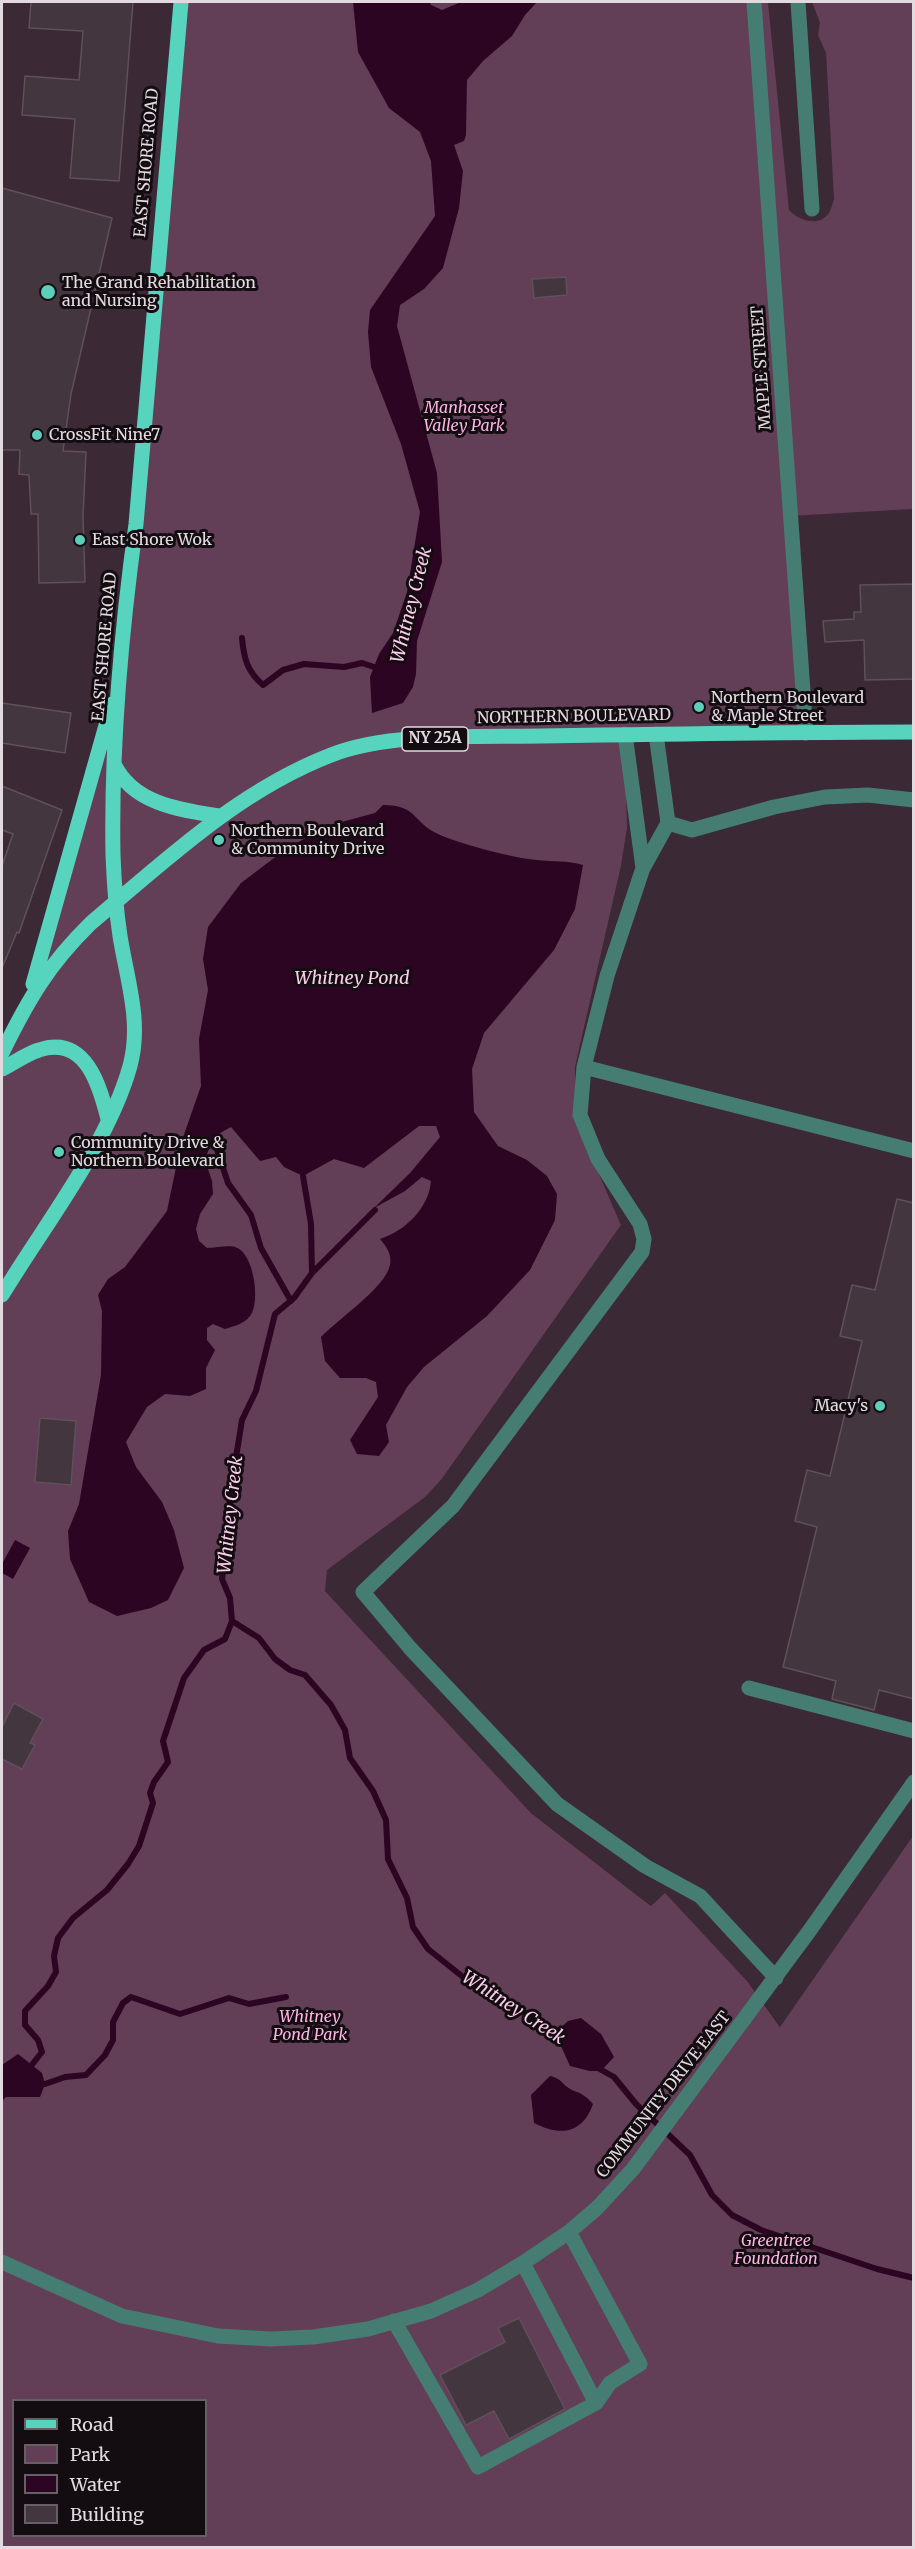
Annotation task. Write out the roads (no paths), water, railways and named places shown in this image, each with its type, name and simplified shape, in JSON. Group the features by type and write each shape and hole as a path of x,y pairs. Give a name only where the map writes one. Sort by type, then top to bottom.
{"main road":[{"name":"EAST SHORE ROAD","path":"2,1295 82,1168 108,1119 124,1084 134,1044 135,1017 120,937 117,902 114,856 114,764 181,2"},
{"path":"29,998 121,672"},
{"name":"NORTHERN BOULEVARD","path":"2,1053 29,998 48,970 70,944 117,902 219,816 255,792 294,770 353,748 401,740 624,734 914,732"},
{"path":"114,764 129,784 161,805 219,816"},
{"path":"2,1069 47,1048 63,1049 73,1053 81,1058 95,1075 108,1119"}],"street":[{"name":"MAPLE STREET","path":"754,2 806,733"},
{"path":"798,2 812,209"},
{"path":"624,734 643,868"},
{"path":"656,734 668,823 643,868 608,976 584,1067 580,1115 598,1159 640,1224 645,1239 642,1252 453,1506 363,1592 410,1648 557,1804 645,1866 700,1896 776,1978"},
{"path":"668,823 692,830 774,807 825,797 868,795 914,800"},
{"path":"584,1067 914,1151"},
{"path":"749,1688 914,1731"},
{"name":"COMMUNITY DRIVE EAST","path":"2,2262 122,2316 218,2336 271,2339 313,2337 368,2329 431,2311 469,2294 523,2263 569,2232 597,2208 633,2169 776,1978 914,1782"},
{"path":"394,2321 478,2467 596,2403 610,2383 640,2364 569,2232"},
{"path":"523,2263 596,2403"}],"water":[{"path":"353,2 430,2 431,5 442,10 461,2 537,2 525,15 512,36 483,61 467,80 466,135 464,141 454,145 463,171 459,208 443,268 424,289 400,305 397,326 437,473 442,562 417,641 416,674 413,687 403,703 372,713 370,677 379,654 393,633 407,592 420,512 401,444 371,367 368,332 370,310 435,216 431,161 420,132 389,108 358,52"},
{"name":"Whitney Pond","path":"383,805 403,808 430,830 472,846 526,859 583,865 575,909 554,950 484,1033 472,1069 474,1112 498,1146 527,1160 547,1176 557,1194 555,1220 530,1270 487,1316 424,1367 407,1387 386,1425 389,1442 379,1456 357,1454 350,1440 378,1397 376,1382 366,1378 340,1378 325,1361 321,1337 370,1293 386,1274 390,1265 390,1257 380,1239 398,1230 414,1217 426,1200 431,1181 422,1177 405,1191 374,1208 410,1173 440,1137 436,1126 419,1126 364,1168 334,1159 303,1176 284,1167 276,1157 260,1161 231,1127 213,1137 205,1160 212,1181 213,1194 200,1214 196,1229 199,1241 207,1248 235,1247 247,1258 254,1278 253,1310 248,1319 239,1324 225,1329 213,1324 207,1328 207,1340 215,1350 206,1368 206,1389 190,1396 165,1394 147,1407 126,1442 136,1467 162,1502 174,1530 184,1568 168,1600 151,1608 117,1616 89,1602 70,1559 68,1531 79,1504 101,1375 102,1311 98,1295 108,1279 125,1267 167,1211 181,1143 201,1086 199,1039 208,990 203,959 208,927 241,883 286,849 327,826 375,813"},
{"path":"15,1540 30,1548 13,1579 2,1573 2,1564"},
{"path":"581,2018 601,2034 614,2057 601,2071 570,2066 555,2033 568,2021"},
{"path":"18,2054 42,2073 45,2084 40,2097 6,2097 2,2101 2,2065"},
{"path":"550,2076 583,2095 593,2104 583,2121 570,2130 553,2130 534,2123 531,2095"}],"waterway":[{"path":"242,638 247,664 253,675 263,685 283,670 304,664 344,667 362,663 380,669"},
{"path":"213,1137 228,1183 251,1215 261,1248 291,1301"},
{"path":"27,2071 42,2052 38,2040 25,2025 25,2011 48,1986 56,1972 54,1956 58,1938 73,1918 107,1890 139,1846 153,1803 150,1793 154,1782 168,1762 163,1741 184,1678 204,1650 225,1639 232,1621 230,1598 222,1579 229,1529 230,1495 242,1420 256,1391 275,1314 294,1298 312,1273 311,1224 303,1176"},
{"path":"312,1273 375,1210"},
{"name":"Whitney Creek","path":"232,1621 259,1638 275,1659 290,1670 305,1675 331,1705 345,1730 350,1758 373,1791 386,1820 388,1859 407,1898 413,1927 428,1949 478,1989 524,2012 561,2037"},
{"path":"38,2084 65,2077 86,2075 105,2055 113,2040 113,2022 123,2003 131,1997 180,2014 229,1998 249,2004 286,1997"},
{"name":"Whitney Creek","path":"596,2067 614,2077 636,2104 690,2155 712,2195 732,2215 761,2230 877,2269 914,2278"}],"place":[{"name":"The Grand Rehabilitation and Nursing","path":"48,292"},
{"name":"CrossFit Nine7","path":"37,435"},
{"name":"East Shore Wok","path":"80,540"},
{"name":"Northern Boulevard & Maple Street","path":"699,707"},
{"name":"Northern Boulevard & Community Drive","path":"219,840"},
{"name":"Community Drive & Northern Boulevard","path":"59,1152"},
{"name":"Macy's","path":"880,1406"}],"park label":[{"name":"Manhasset Valley Park","path":"464,417"},
{"name":"Whitney Pond Park","path":"310,2026"},
{"name":"Greentree Foundation","path":"776,2250"}]}
